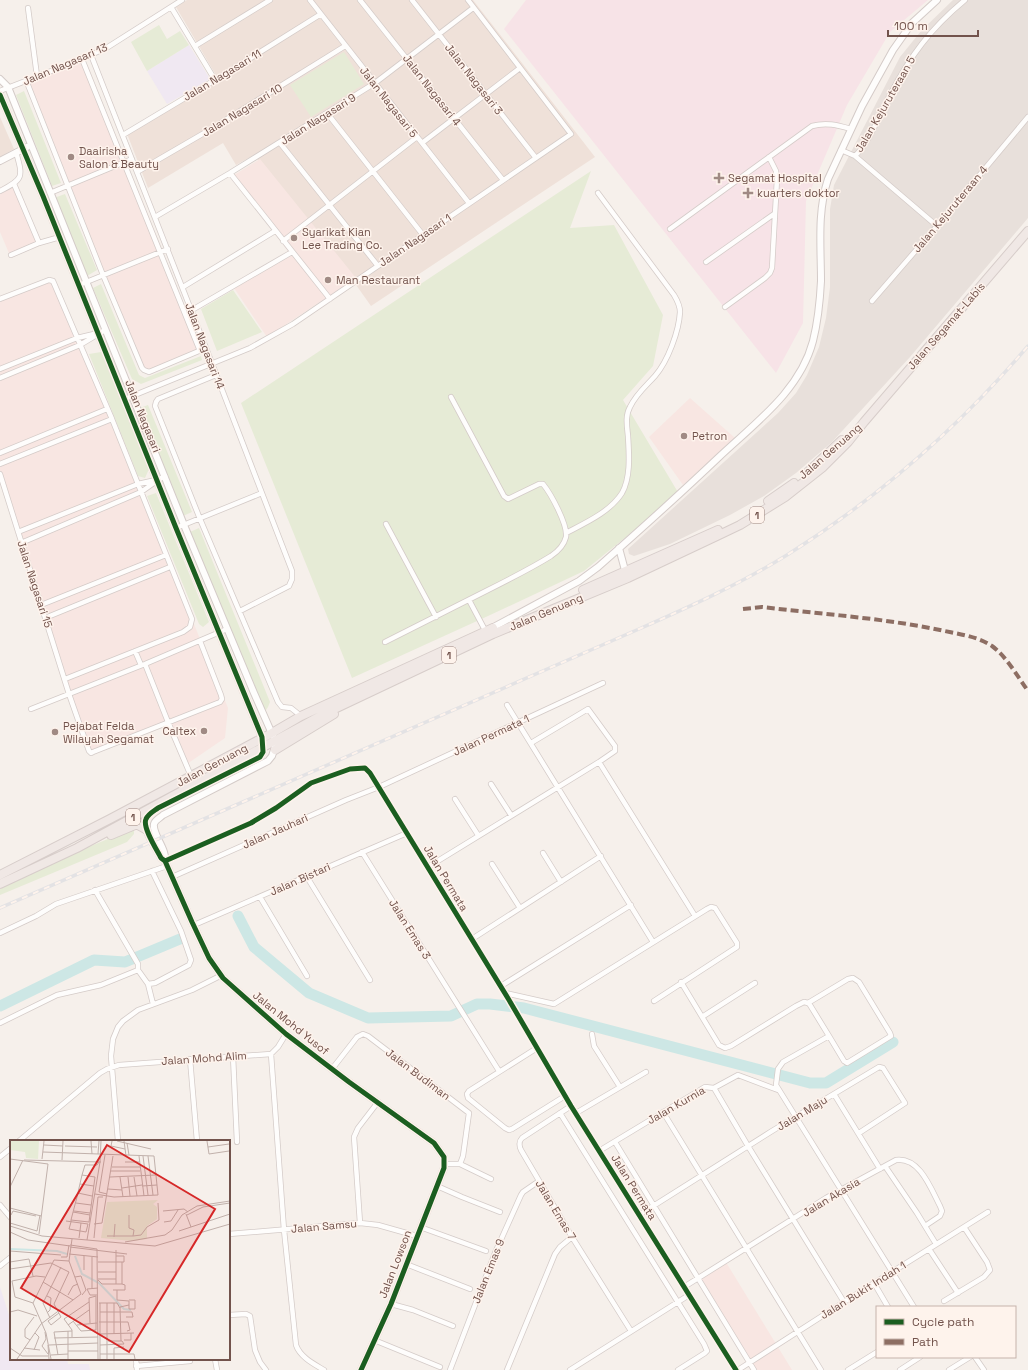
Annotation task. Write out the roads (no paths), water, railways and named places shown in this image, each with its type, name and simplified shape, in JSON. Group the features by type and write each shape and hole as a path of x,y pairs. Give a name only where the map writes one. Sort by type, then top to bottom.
{"highway":[{"name":"Jalan Segamat-Labis","path":"864,422 1028,231"},
{"name":"Jalan Genuang","path":"273,736 324,714 493,634 717,536 771,505 823,467 848,442 864,422"},
{"name":"Jalan Genuang","path":"0,884 77,848 263,742 301,716 486,632 626,575"},
{"path":"275,750 371,692"},
{"name":"Jalan Genuang","path":"0,875 191,776 263,742"},
{"path":"77,848 135,825 147,830"}],"street":[{"name":"Jalan Nagasari 13","path":"0,91 82,59 108,47 171,7 175,2 182,0"},
{"path":"195,46 270,0"},
{"name":"Jalan Nagasari 5","path":"310,0 469,203"},
{"name":"Jalan Nagasari 4","path":"360,0 503,180"},
{"name":"Jalan Nagasari 3","path":"412,0 536,158"},
{"path":"422,143 520,68 468,0"},
{"path":"469,600 486,632 579,581 598,567 765,415 786,392 802,367 813,343 820,308 821,217 824,190 828,179 850,129 885,62 916,19 937,0"},
{"name":"Jalan Kejuruteraan 5","path":"855,156 869,137 892,90 912,57 934,29 965,0"},
{"path":"171,7 216,80"},
{"path":"28,8 38,76"},
{"name":"Jalan Nagasari 9","path":"155,217 280,143 375,83 474,8"},
{"name":"Jalan Nagasari 11","path":"123,135 216,80 321,14"},
{"name":"Jalan Nagasari 10","path":"137,172 211,129 345,46"},
{"name":"Jalan Nagasari 14","path":"91,55 168,248 292,571 292,579 289,586 240,611"},
{"name":"Jalan Nagasari 14","path":"82,59 200,351"},
{"name":"Jalan Nagasari 1","path":"125,399 265,341 330,299 571,134 520,68"},
{"path":"0,79 8,87"},
{"name":"Jalan Nagasari","path":"26,80 103,275 144,370 149,372 206,348"},
{"name":"Jalan Nagasari","path":"8,87 30,146 184,525 273,736"},
{"name":"Jalan Nagasari","path":"0,95 24,148 263,742"},
{"path":"327,113 423,235"},
{"name":"Jalan Kejuruteraan 4","path":"872,301 1028,117"},
{"path":"670,229 812,126 822,123 834,124 850,129"},
{"path":"283,241 417,137"},
{"path":"280,143 378,266"},
{"path":"0,161 30,146"},
{"path":"841,150 855,156 937,226"},
{"path":"0,191 14,184 21,175 21,169 16,152"},
{"path":"725,307 759,283 770,273 772,263 776,171 769,157"},
{"path":"50,193 132,159"},
{"path":"230,173 330,299"},
{"path":"14,184 39,243"},
{"path":"566,533 595,518 612,504 622,493 627,479 629,457 627,413 633,400 662,366 672,342 680,311 674,295 598,193"},
{"path":"706,262 774,214"},
{"path":"183,287 275,231"},
{"path":"11,255 39,243 60,237"},
{"path":"79,285 168,248"},
{"path":"192,310 292,252"},
{"path":"0,299 52,280 112,420 192,619 190,627 183,632 65,679"},
{"path":"0,369 77,338 105,330"},
{"path":"0,378 80,345 98,333"},
{"name":"Jalan Nagasari","path":"216,375 158,398 156,408 200,519 278,702 282,707 291,708 301,716"},
{"path":"385,642 514,577 550,556 562,545 566,537 562,520 543,484 539,484 508,499 504,496 451,397"},
{"path":"0,452 107,409"},
{"path":"0,464 112,420"},
{"name":"Jalan Nagasari 15","path":"0,474 69,694 89,751 91,753 168,722"},
{"path":"21,542 141,492 165,476"},
{"path":"18,532 138,484 158,480"},
{"path":"176,528 262,493"},
{"path":"386,524 436,617"},
{"path":"619,548 626,575"},
{"path":"41,605 166,555"},
{"path":"45,618 170,567"},
{"path":"31,709 143,665 227,629"},
{"path":"168,722 218,703 222,700 200,641"},
{"path":"135,651 143,665 191,776"},
{"name":"Jalan Permata 1","path":"379,787 603,683"},
{"path":"507,705 653,942"},
{"path":"428,867 599,762 614,752 615,748 588,709 531,744"},
{"path":"166,864 166,855 154,830 155,822 163,815 270,759 275,750 273,736"},
{"path":"166,864 161,858 147,830 145,822 150,813 258,758 262,755 263,742"},
{"path":"599,762 695,916"},
{"name":"Jalan Permata","path":"166,864 251,823 276,808 310,783 350,769 365,768 379,787 501,986 571,1106 737,1370"},
{"path":"491,784 511,815"},
{"name":"Jalan Jauhari","path":"172,877 346,800 379,787"},
{"path":"455,799 478,836"},
{"name":"Jalan Bistari","path":"194,925 407,833"},
{"name":"Jalan Emas 3","path":"362,852 499,1071"},
{"path":"543,853 561,882"},
{"path":"472,939 601,856"},
{"path":"0,933 36,916 56,904 152,871 166,864"},
{"name":"Jalan Mohd Yusof","path":"166,864 209,958 220,976 286,1034 434,1143 442,1153 445,1164"},
{"path":"492,864 520,908"},
{"path":"148,984 155,984 189,965 191,960 181,931 152,871"},
{"path":"307,877 370,980"},
{"path":"95,890 138,964 138,970 148,984 153,1004"},
{"path":"260,897 307,976"},
{"path":"501,986 631,905"},
{"path":"505,994 554,1004 695,916 711,907 715,908 738,946 680,982 654,1001"},
{"path":"0,1023 58,995 101,984 138,970"},
{"path":"118,1140 112,1067 113,1039 118,1027 129,1015 153,1004 192,990 220,976"},
{"path":"680,982 719,1045 723,1048 728,1048 786,1012 804,1002 808,1003 848,979 853,978 859,982 890,1033 890,1036 847,1063 844,1061 808,1003"},
{"path":"702,1017 755,983"},
{"path":"286,1034 278,1047 271,1054 284,1230 296,1345 297,1349 303,1356 324,1370"},
{"name":"Jalan Budiman","path":"332,1069 357,1037 363,1034 368,1036 469,1113 463,1156 460,1164"},
{"path":"592,1034 594,1046 620,1087"},
{"path":"829,1036 786,1060 778,1069 776,1085 891,1273 913,1306"},
{"path":"537,1048 469,1091 467,1094 468,1098 509,1130 565,1096"},
{"name":"Jalan Mohd Alim","path":"112,1067 119,1065 190,1059 271,1054"},
{"path":"233,1056 237,1142"},
{"path":"190,1059 198,1140"},
{"path":"20,1140 100,1073 112,1067"},
{"name":"Jalan Maju","path":"640,1215 795,1117 880,1067 884,1069 905,1101 904,1105 858,1133"},
{"path":"576,1113 646,1072"},
{"name":"Jalan Kurnia","path":"599,1151 705,1087 714,1088 738,1075 778,1090"},
{"path":"714,1088 844,1302"},
{"path":"834,1094 880,1169"},
{"path":"360,1223 354,1137 358,1128 378,1102"},
{"name":"Jalan Emas 7","path":"571,1106 521,1140 519,1146 538,1181 631,1331"},
{"path":"663,1112 821,1370"},
{"path":"560,1113 704,1344 706,1351 705,1353 678,1370"},
{"path":"615,1142 754,1370"},
{"path":"0,1157 10,1149"},
{"name":"Jalan Akasia","path":"684,1287 818,1203 896,1160 904,1160 913,1164 923,1174 940,1206 942,1211 940,1216 925,1226"},
{"path":"445,1164 460,1164 491,1179"},
{"name":"Jalan Lowson","path":"361,1370 391,1304 445,1164"},
{"path":"885,1166 936,1244"},
{"name":"Jalan Emas 9","path":"450,1370 495,1253 521,1195 538,1181"},
{"path":"437,1186 458,1196 500,1212"},
{"path":"0,1205 10,1217"},
{"name":"Jalan Bukit Indah 1","path":"737,1370 988,1212"},
{"name":"Jalan Samsu","path":"230,1234 360,1223 378,1225 417,1236"},
{"path":"420,1227 486,1251"},
{"path":"944,1301 988,1273 989,1266 964,1227"},
{"path":"507,1370 555,1254 560,1247 572,1237"},
{"path":"929,1249 958,1293"},
{"path":"0,1266 10,1258"},
{"path":"406,1264 470,1289"},
{"path":"874,1283 887,1306"},
{"path":"570,1370 689,1295"},
{"path":"391,1304 413,1310 453,1326"},
{"path":"230,1315 246,1314 250,1316 255,1350 260,1362 266,1370"},
{"path":"374,1340 440,1367"},
{"path":"848,1370 876,1353"},
{"path":"900,1370 918,1358"},
{"path":"949,1370 968,1358"},
{"path":"977,1358 984,1370"},
{"path":"215,1360 217,1370"},
{"path":"136,1368 190,1361"}],"waterway":[{"path":"238,916 254,947 309,993 368,1018 451,1016 477,1004 524,1008 810,1083 826,1083 893,1042"},
{"path":"0,1006 94,960 125,962 180,939"}],"railway":[{"path":"0,908 658,621 751,576 821,533 885,485 915,460 974,405 1028,346"}],"place":[{"name":"Daairisha Salon & Beauty","path":"71,157"},
{"name":"Segamat Hospital","path":"719,178"},
{"name":"kuarters doktor","path":"748,193"},
{"name":"Syarikat Kian Lee Trading Co.","path":"294,238"},
{"name":"Man Restaurant","path":"328,280"},
{"name":"Petron","path":"684,436"},
{"name":"Caltex","path":"204,731"},
{"name":"Pejabat Felda Wilayah Segamat","path":"55,732"}]}
